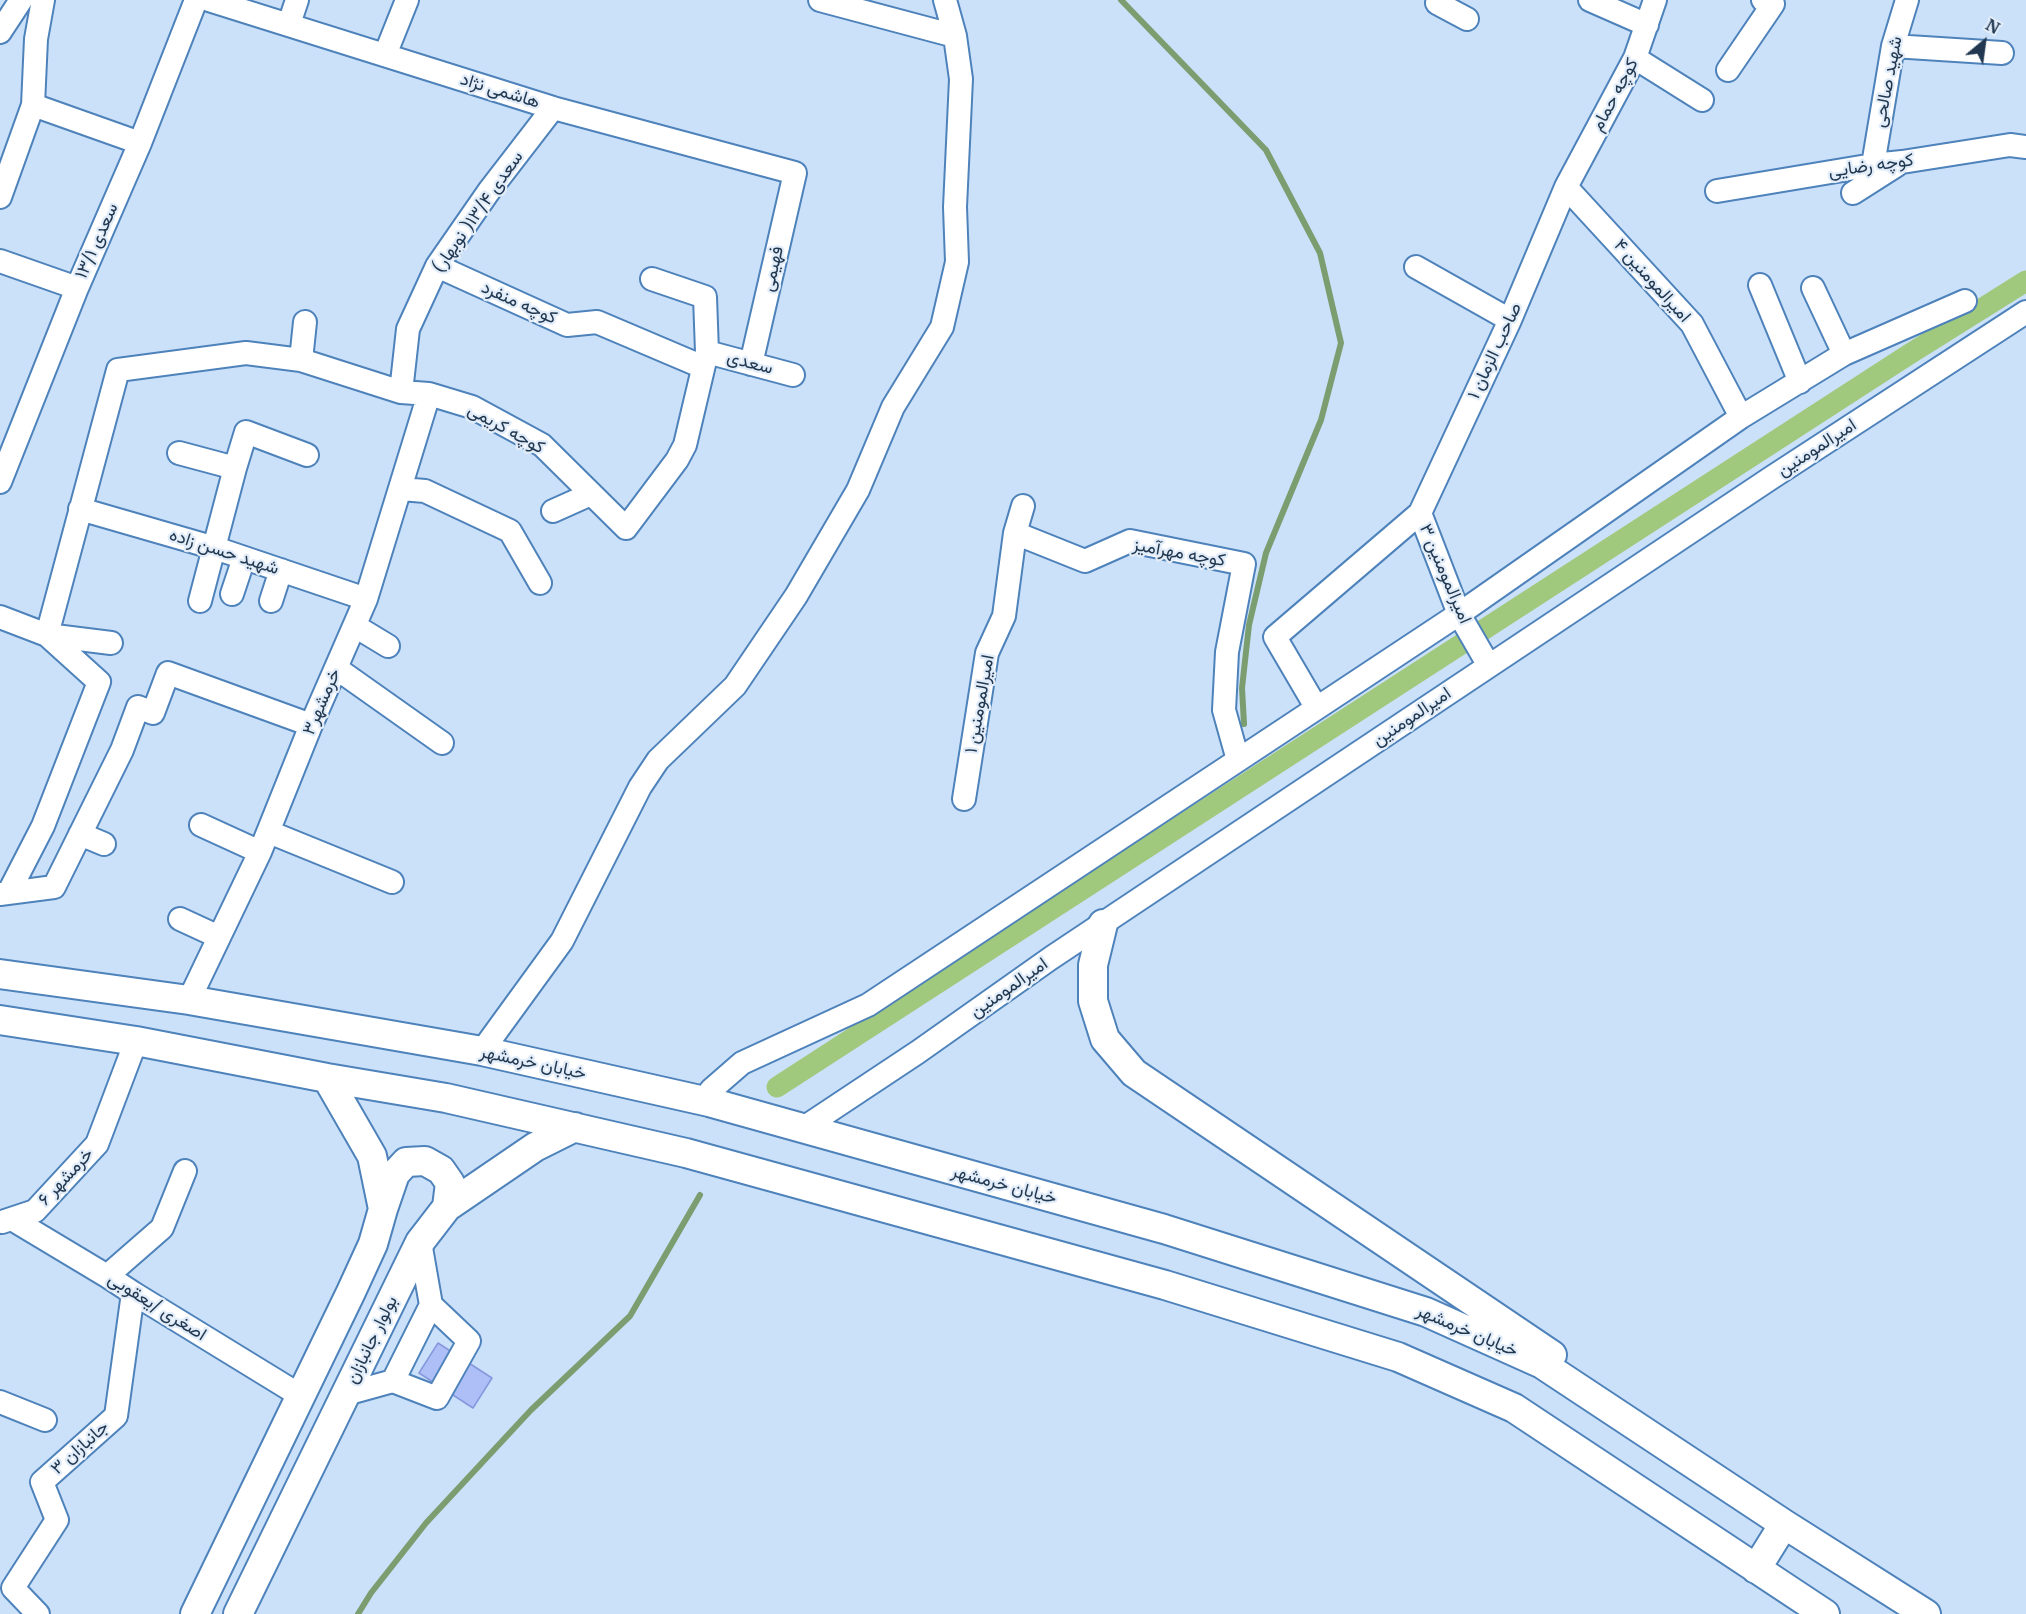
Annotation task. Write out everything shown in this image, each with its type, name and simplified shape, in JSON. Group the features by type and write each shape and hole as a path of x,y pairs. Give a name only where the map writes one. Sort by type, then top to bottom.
{"main road":[{"path":"1103,924 1093,965 1093,1001 1105,1039 1134,1073 1544,1348 1629,1421"},
{"name":"خیابان خرمشهر","path":"0,974 189,1000 482,1051 709,1102 802,1130 1164,1229 1426,1312 1542,1364 1784,1524 1926,1614"},
{"path":"0,1020 136,1041 327,1078 446,1098 698,1156 1131,1276 1398,1357 1514,1408 1825,1614"},
{"path":"327,1078 372,1156 383,1209"},
{"name":"بولوار جانبازان","path":"238,1614 420,1242 447,1208 535,1147 575,1127"},
{"path":"195,1614 373,1244 396,1174 406,1162 425,1161 441,1170 450,1183 447,1208"},
{"path":"1756,1569 1784,1524"}],"street":[{"path":"1,30 21,0"},
{"path":"0,196 33,105 36,39 43,0"},
{"name":"سعدی ۱۳/۱","path":"0,482 8,440 140,143 196,0"},
{"name":"هاشمی نژاد","path":"209,0 553,108 795,173"},
{"path":"289,24 297,0"},
{"path":"386,55 407,0"},
{"path":"820,0 955,36"},
{"path":"482,1051 562,941 640,787 658,760 735,686 796,596 858,490 893,407 942,327 957,262 955,207 961,79 955,36 945,0"},
{"path":"1438,0 1437,3 1467,19"},
{"path":"1590,0 1647,25"},
{"name":"کوچه حمام","path":"1566,187 1635,57 1655,0"},
{"path":"1728,70 1773,4 1763,0"},
{"name":"شهید صالحی","path":"1872,165 1893,46 1907,0"},
{"path":"1893,46 2002,53"},
{"path":"1635,57 1702,100"},
{"path":"33,105 140,143"},
{"name":"سعدی ۱۳/۴( نوبهار)","path":"401,392 408,329 437,266 489,190 553,108"},
{"name":"کوچه رضایی","path":"1716,191 2010,145 2026,147"},
{"path":"1853,193 1902,162"},
{"name":"فهیمی","path":"751,364 795,173"},
{"name":"صاحب الزمان ۱","path":"1420,513 1510,320 1566,187"},
{"name":"امیرالمومنین ۴","path":"1566,187 1692,324 1741,417"},
{"path":"0,261 77,288"},
{"name":"کوچه منفرد","path":"437,266 567,325 597,322 705,360"},
{"path":"1416,267 1510,320"},
{"path":"652,279 705,297 705,360"},
{"path":"1760,285 1800,382"},
{"path":"1813,288 1844,354"},
{"path":"709,1102 711,1090 742,1063 868,1005 1459,614 1741,417 1844,354 1965,301"},
{"name":"امیرالمومنین","path":"802,1130 1051,958 1488,666 2026,312"},
{"path":"301,360 305,322"},
{"name":"کوچه کریمی","path":"80,509 118,370 246,353 301,360 401,392 429,394 472,407 542,445 626,528 677,460 685,445 705,360"},
{"name":"سعدی","path":"705,360 751,364 793,375"},
{"name":"خرمشهر۳","path":"189,1000 265,842 311,725 366,599 429,394"},
{"path":"200,601 246,432 307,455"},
{"path":"179,453 235,468"},
{"path":"401,489 425,491 510,531 540,583"},
{"path":"553,511 591,494"},
{"name":"امیرالمومنین ۱","path":"964,799 987,653 1004,616 1015,533 1023,506"},
{"path":"47,635 80,509"},
{"name":"شهید حسن زاده","path":"80,509 215,548 366,599"},
{"path":"1316,707 1275,637 1420,513"},
{"name":"امیرالمومنین ۳","path":"1420,513 1459,614 1488,666"},
{"name":"کوچه مهرآمیز","path":"1015,533 1085,561 1130,541 1244,564 1227,652 1224,710 1238,760"},
{"path":"232,594 244,558"},
{"path":"271,602 281,570"},
{"path":"0,617 47,635 111,643"},
{"path":"355,626 388,646"},
{"path":"5,893 43,826 99,682 47,635"},
{"path":"336,668 442,742"},
{"path":"5,893 54,887 122,750 138,707 153,713 168,673 311,725"},
{"path":"201,825 265,842 392,882"},
{"path":"80,834 104,844"},
{"path":"180,919 219,937"},
{"name":"خرمشهر ۶","path":"6,1221 35,1210 97,1144 136,1041"},
{"path":"107,1276 162,1228 185,1171"},
{"name":"اصغری /یعقوبی","path":"6,1221 107,1276 301,1396"},
{"path":"393,1381 431,1305 420,1242"},
{"name":"جانبازان ۳","path":"38,1614 6,1586 57,1520 42,1482 116,1416 133,1293"},
{"path":"346,1394 393,1381 437,1398 470,1341 431,1305"},
{"path":"0,1402 45,1420"}],"building":[{"path":"438,1343 492,1378 473,1408 419,1373"}],"waterway":[{"path":"1121,0 1266,150 1320,253 1341,343 1321,420 1266,553 1249,625 1242,688 1244,724"},
{"path":"777,1087 1908,355 2026,281"},
{"path":"358,1614 371,1593 426,1523 531,1410 630,1316 700,1195"}]}
